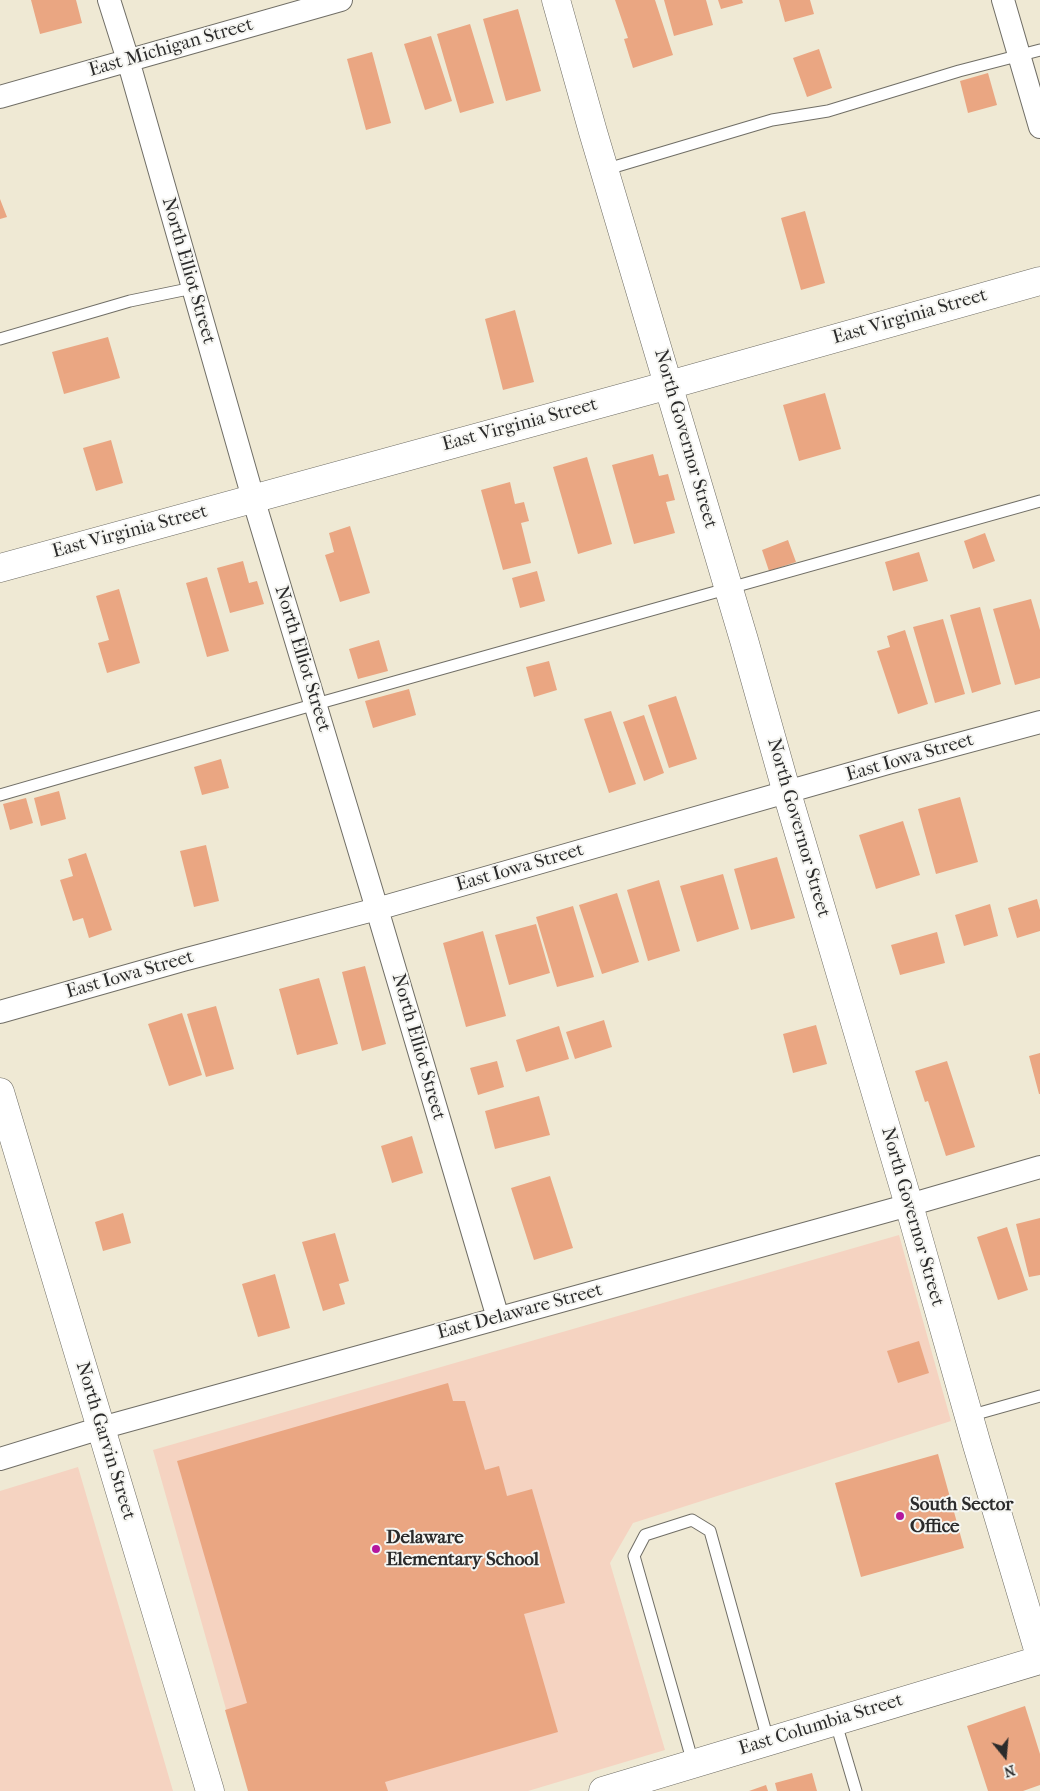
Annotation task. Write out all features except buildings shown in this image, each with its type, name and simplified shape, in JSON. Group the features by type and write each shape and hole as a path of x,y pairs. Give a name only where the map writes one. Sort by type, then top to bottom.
{"main road":[{"name":"North Governor Street","path":"556,0 604,170 729,589 1040,1656"},
{"name":"East Virginia Street","path":"0,568 669,385 1040,281"},
{"name":"North Garvin Street","path":"0,1092 210,1791"},
{"name":"East Columbia Street","path":"603,1791 631,1787 693,1763 1040,1660"}],"street":[{"name":"North Elliot Street","path":"109,0 128,60 253,498 378,909 498,1318"},
{"name":"East Michigan Street","path":"0,97 342,0"},
{"path":"1003,0 1030,53 1040,127"},
{"name":"East Iowa Street","path":"0,1012 183,960 378,909 1040,722"},
{"name":"East Delaware Street","path":"0,1459 101,1428 909,1205 1040,1167"}],"lane":[{"path":"604,170 772,120 828,110 959,70 1030,53"},
{"path":"0,339 130,301 193,288"},
{"path":"0,795 316,704 1040,501"},
{"path":"969,1416 1040,1396"},
{"path":"693,1763 634,1556 645,1535 692,1520 710,1531 768,1740"},
{"path":"835,1720 856,1791"}],"shaded area":[{"path":"899,1235 951,1421 633,1523 610,1563 665,1750 528,1791 249,1791 153,1450"},
{"path":"78,1467 173,1791 0,1791 0,1491"}],"place":[{"name":"South Sector Office","path":"900,1516"},
{"name":"Delaware Elementary School","path":"376,1549"}]}
